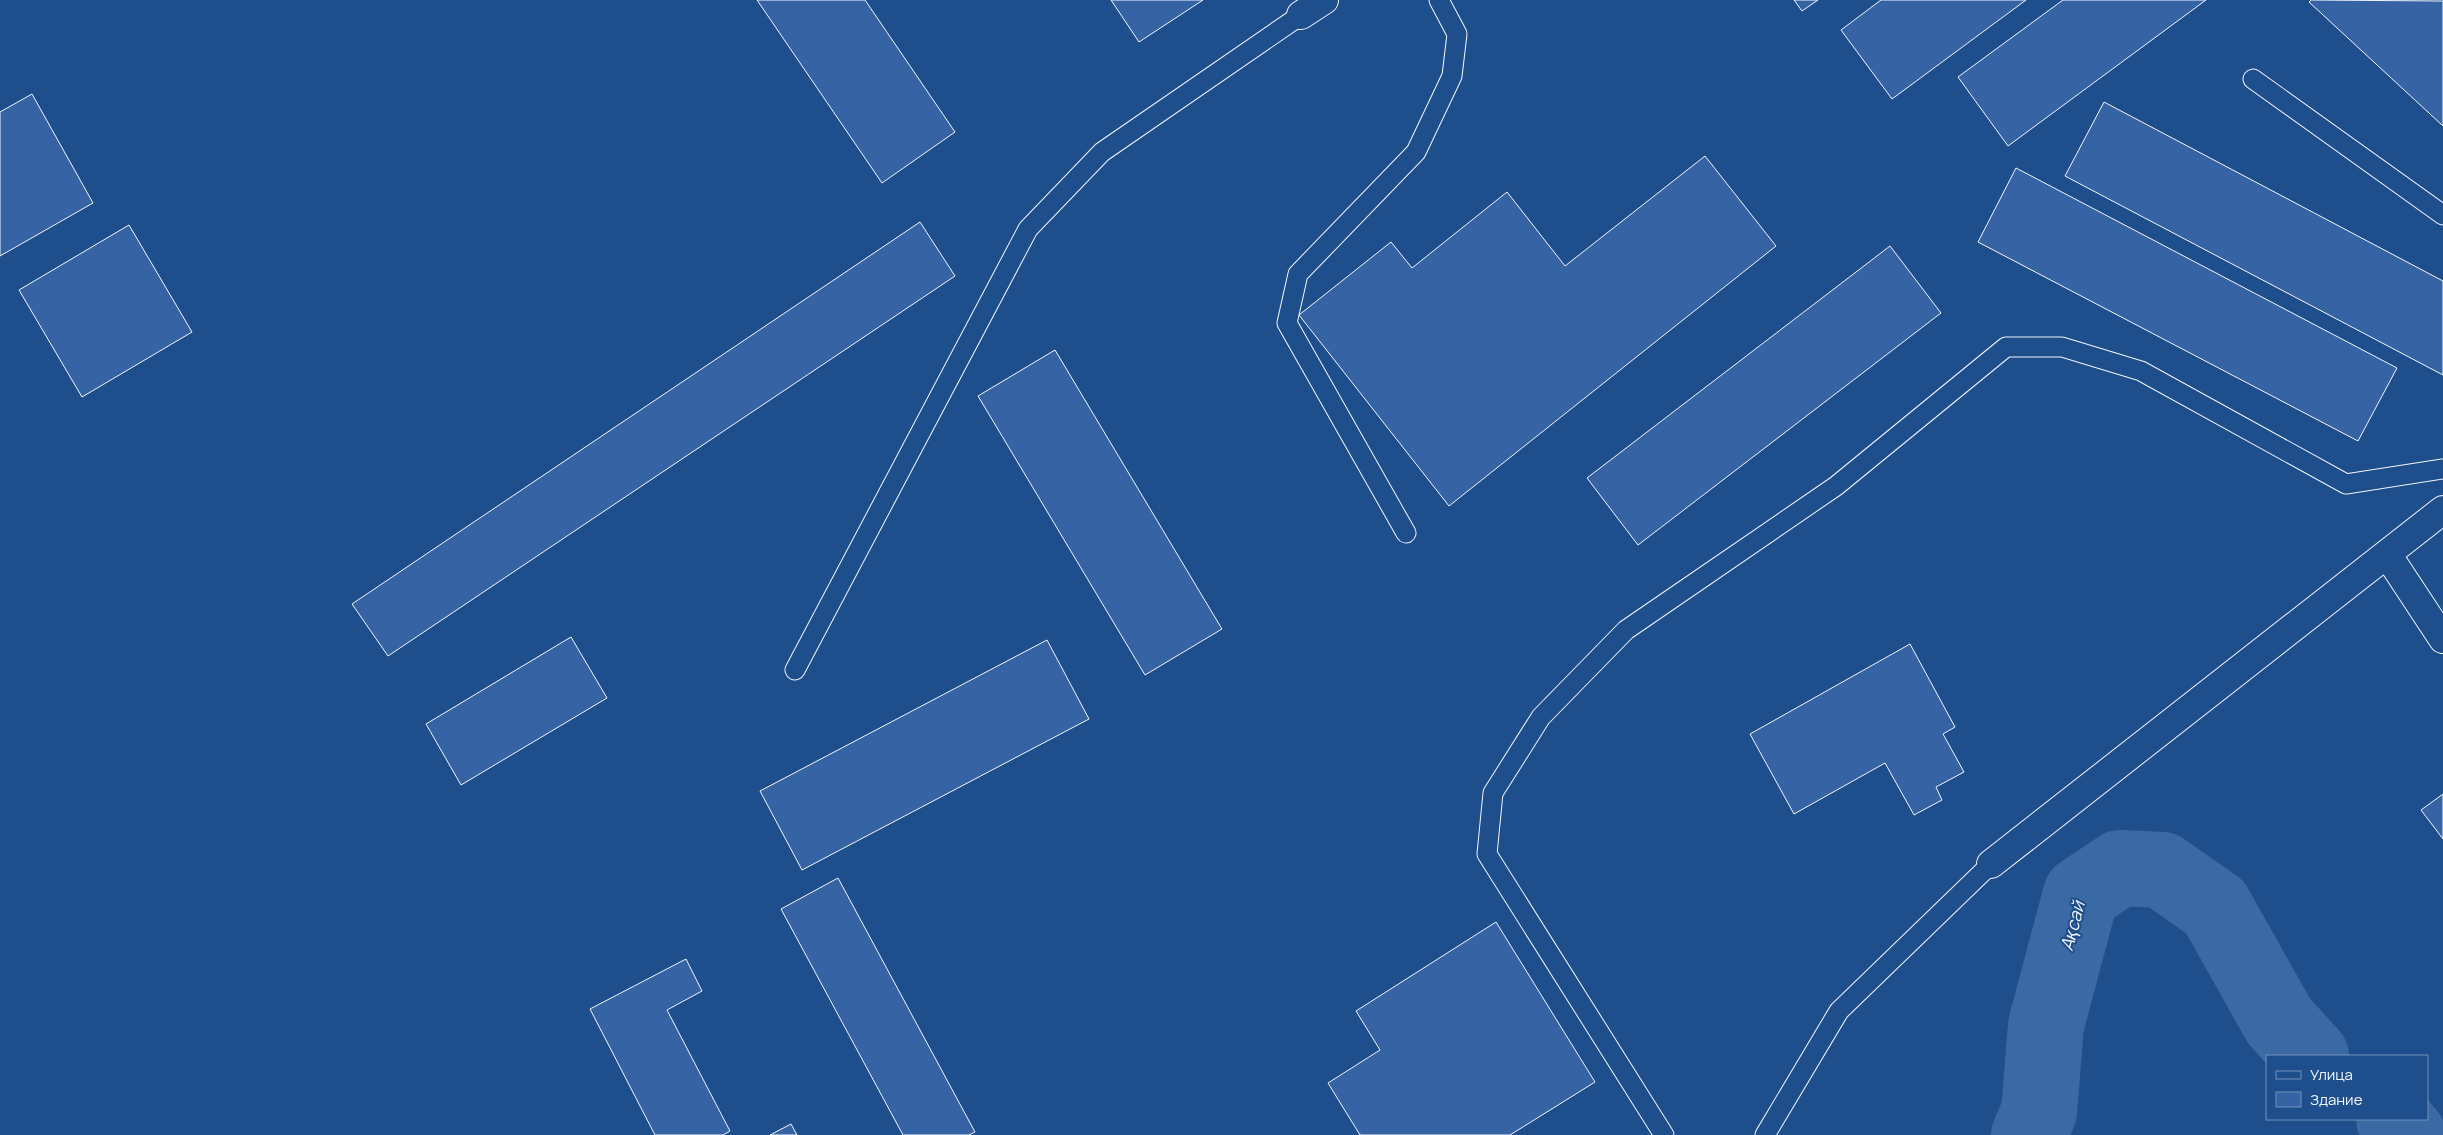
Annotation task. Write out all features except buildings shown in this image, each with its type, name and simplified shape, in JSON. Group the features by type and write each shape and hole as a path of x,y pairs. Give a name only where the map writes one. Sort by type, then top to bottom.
{"street":[{"path":"1301,15 1324,0"},
{"path":"1991,864 2443,510"},
{"path":"2387,554 2443,639"}],"lane":[{"path":"1406,532 1287,323 1298,274 1416,152 1452,76 1457,34 1439,0"},
{"path":"795,670 1028,229 1102,152 1301,15"},
{"path":"2253,79 2443,215"},
{"path":"1664,1135 1487,854 1493,793 1541,717 1626,630 1836,486 2006,347 2062,347 2141,371 2346,484 2443,469"},
{"path":"1765,1135 1839,1012 1991,864"}],"waterway":[{"name":"Ақсай","path":"2029,1135 2039,1112 2046,1025 2081,894 2120,868 2162,870 2215,907 2279,1021 2310,1055"},
{"name":"Ақсай","path":"2395,1120 2408,1135"}]}
